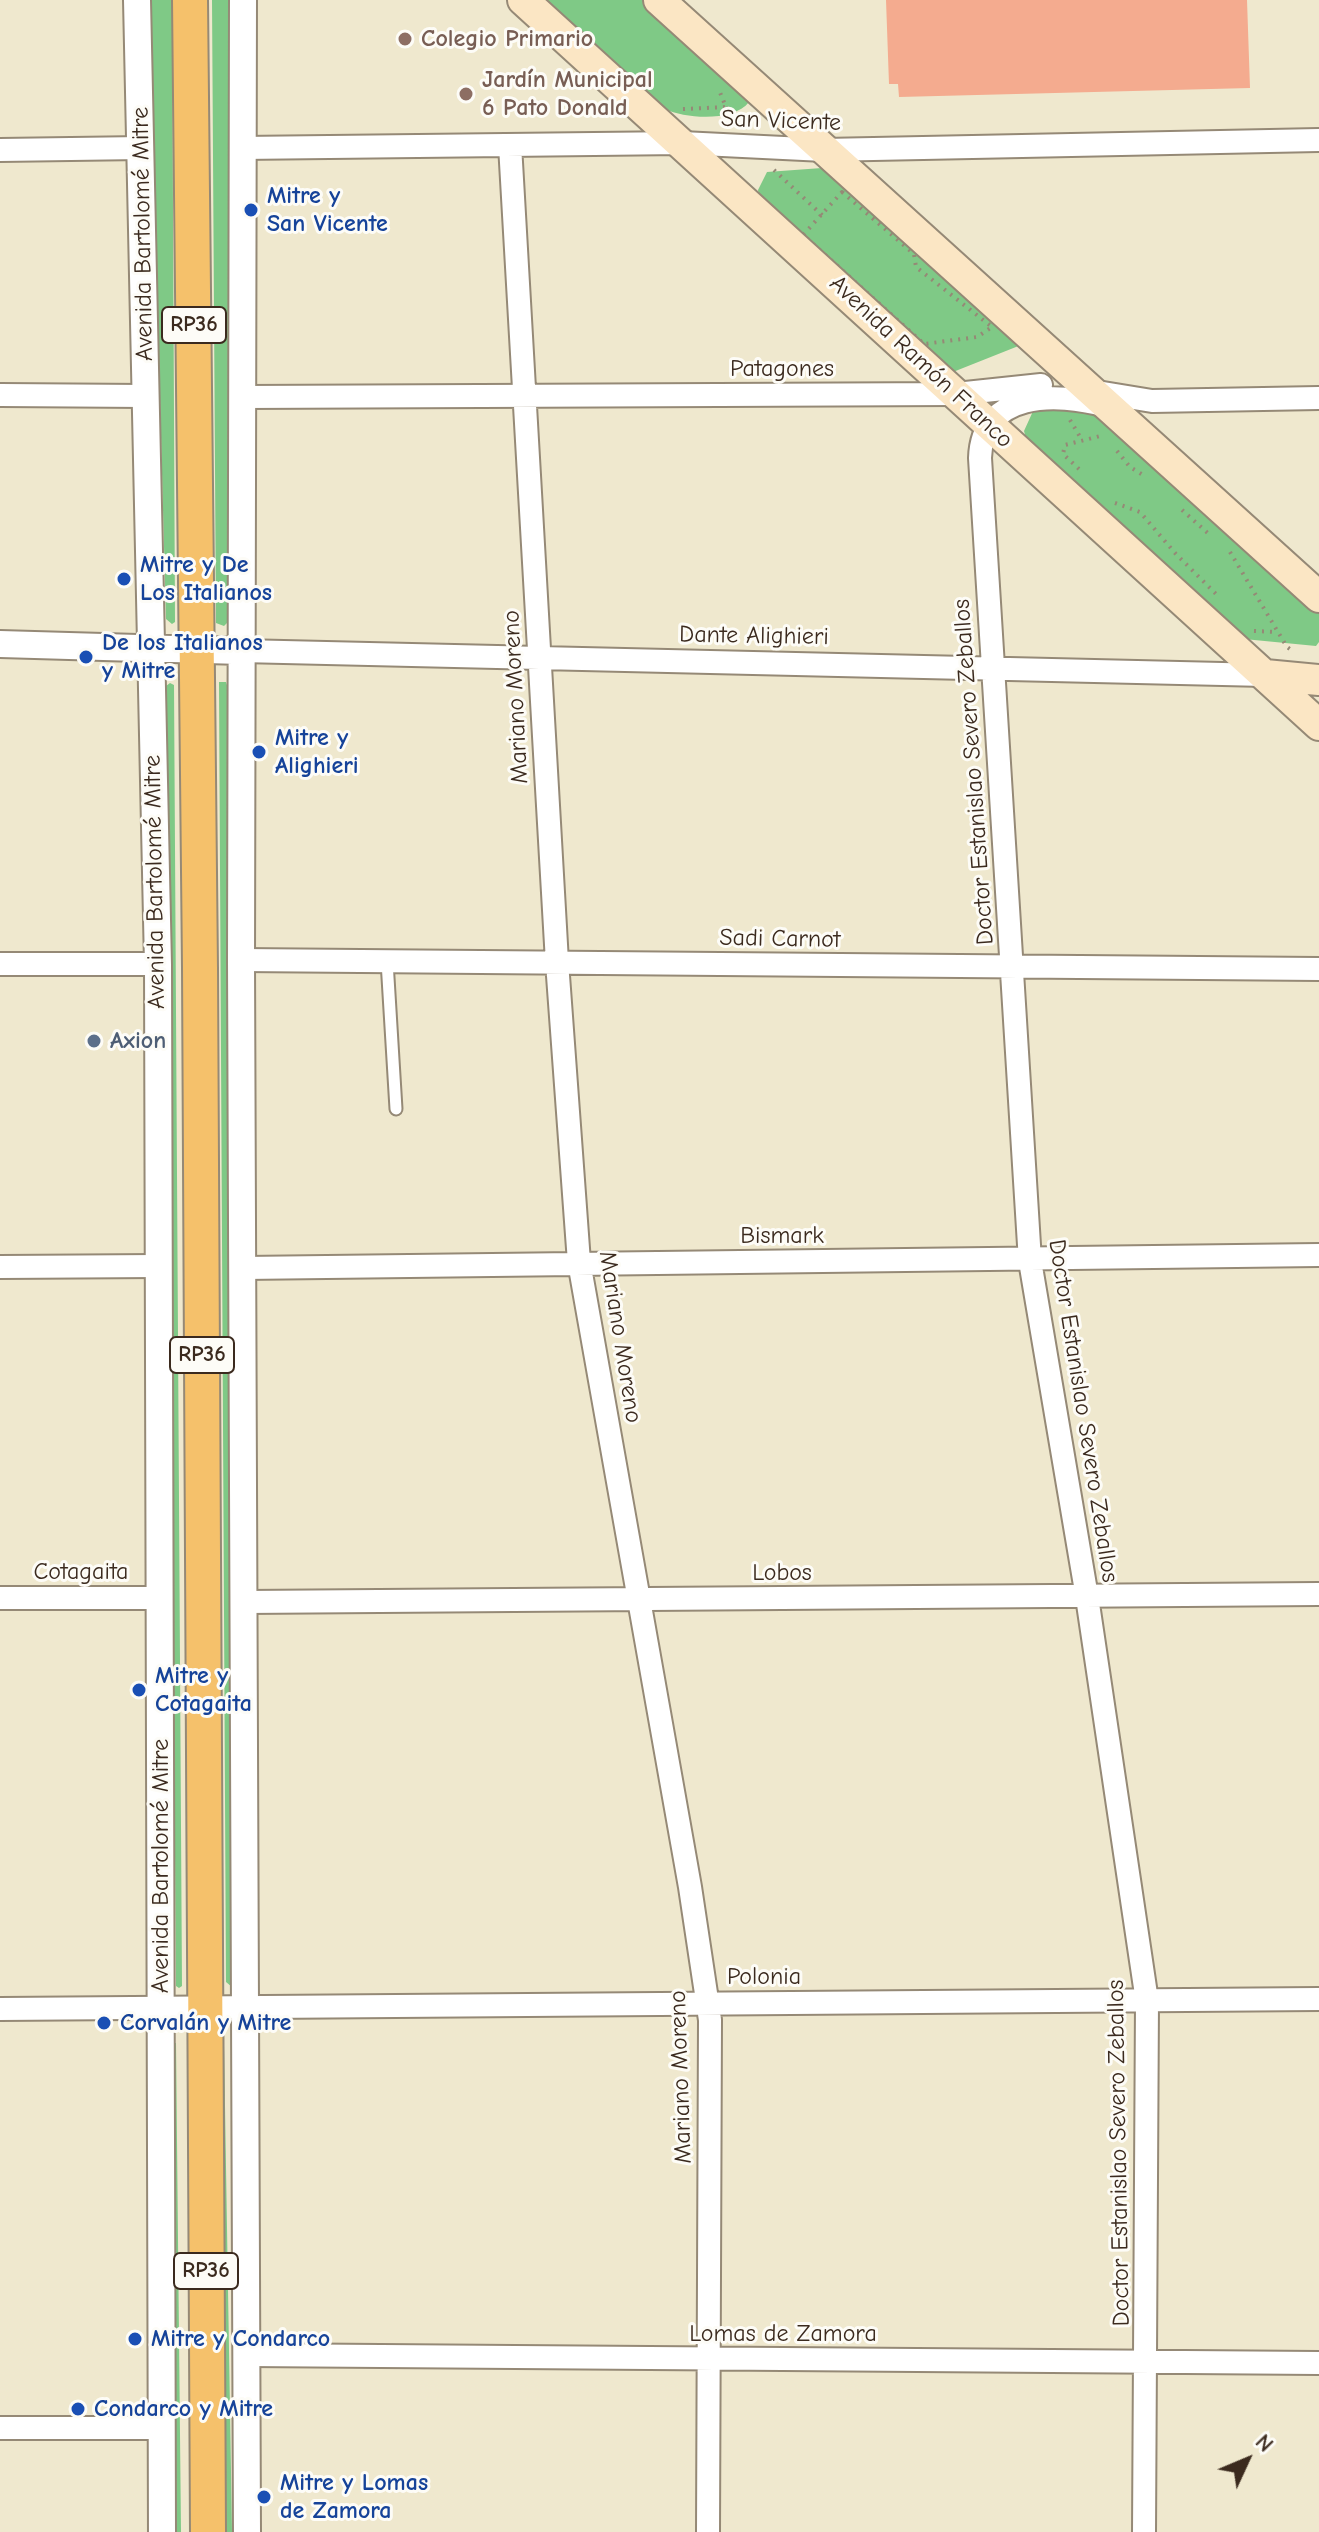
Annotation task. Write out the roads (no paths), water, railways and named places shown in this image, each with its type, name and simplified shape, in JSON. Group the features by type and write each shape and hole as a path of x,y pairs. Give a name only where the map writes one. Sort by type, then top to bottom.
{"main road":[{"name":"Avenida Bartolomé Mitre","path":"190,0 208,2532"},
{"name":"Avenida Ramón Franco","path":"523,0 1319,725"},
{"path":"659,0 1308,588 1319,603"},
{"path":"1265,675 1319,680"}],"street":[{"name":"Avenida Bartolomé Mitre","path":"137,0 158,964 162,2532"},
{"path":"243,0 241,960 247,2532"},
{"name":"San Vicente","path":"241,148 682,143 824,150 1319,140"},
{"name":"Mariano Moreno","path":"510,145 557,962 579,1262 708,2003 708,2532"},
{"path":"0,150 142,148"},
{"name":"Patagones","path":"243,397 956,394 1046,384 1098,398 1152,401 1319,398"},
{"path":"0,395 146,396"},
{"path":"988,424 1009,406 1038,399 1098,398"},
{"name":"Doctor Estanislao Severo Zeballos","path":"988,424 980,458 1030,1261 1087,1597 1147,2001 1144,2532"},
{"path":"0,644 241,651"},
{"name":"Dante Alighieri","path":"241,651 1265,675"},
{"name":"Sadi Carnot","path":"241,960 1319,969"},
{"path":"0,964 158,964"},
{"name":"Bismark","path":"244,1268 579,1262 1030,1261 1319,1255"},
{"path":"0,1267 158,1266"},
{"name":"Lobos","path":"245,1602 1319,1594"},
{"name":"Cotagaita","path":"0,1598 161,1598"},
{"name":"Polonia","path":"0,2009 1319,1999"},
{"name":"Lomas de Zamora","path":"247,2355 1319,2363"},
{"path":"0,2428 161,2428"}],"lane":[{"path":"387,961 396,1109"}],"place":[{"name":"Colegio Primario","path":"405,39"},
{"name":"Jardín Municipal 6 Pato Donald","path":"466,94"},
{"name":"Mitre y San Vicente","path":"251,210"},
{"name":"Mitre y De Los Italianos","path":"124,579"},
{"name":"De los Italianos y Mitre","path":"86,657"},
{"name":"Mitre y Alighieri","path":"259,752"},
{"name":"Axion","path":"94,1041"},
{"name":"Mitre y Cotagaita","path":"139,1690"},
{"name":"Corvalán y Mitre","path":"104,2023"},
{"name":"Mitre y Condarco","path":"135,2339"},
{"name":"Condarco y Mitre","path":"78,2409"},
{"name":"Mitre y Lomas de Zamora","path":"264,2497"}]}
